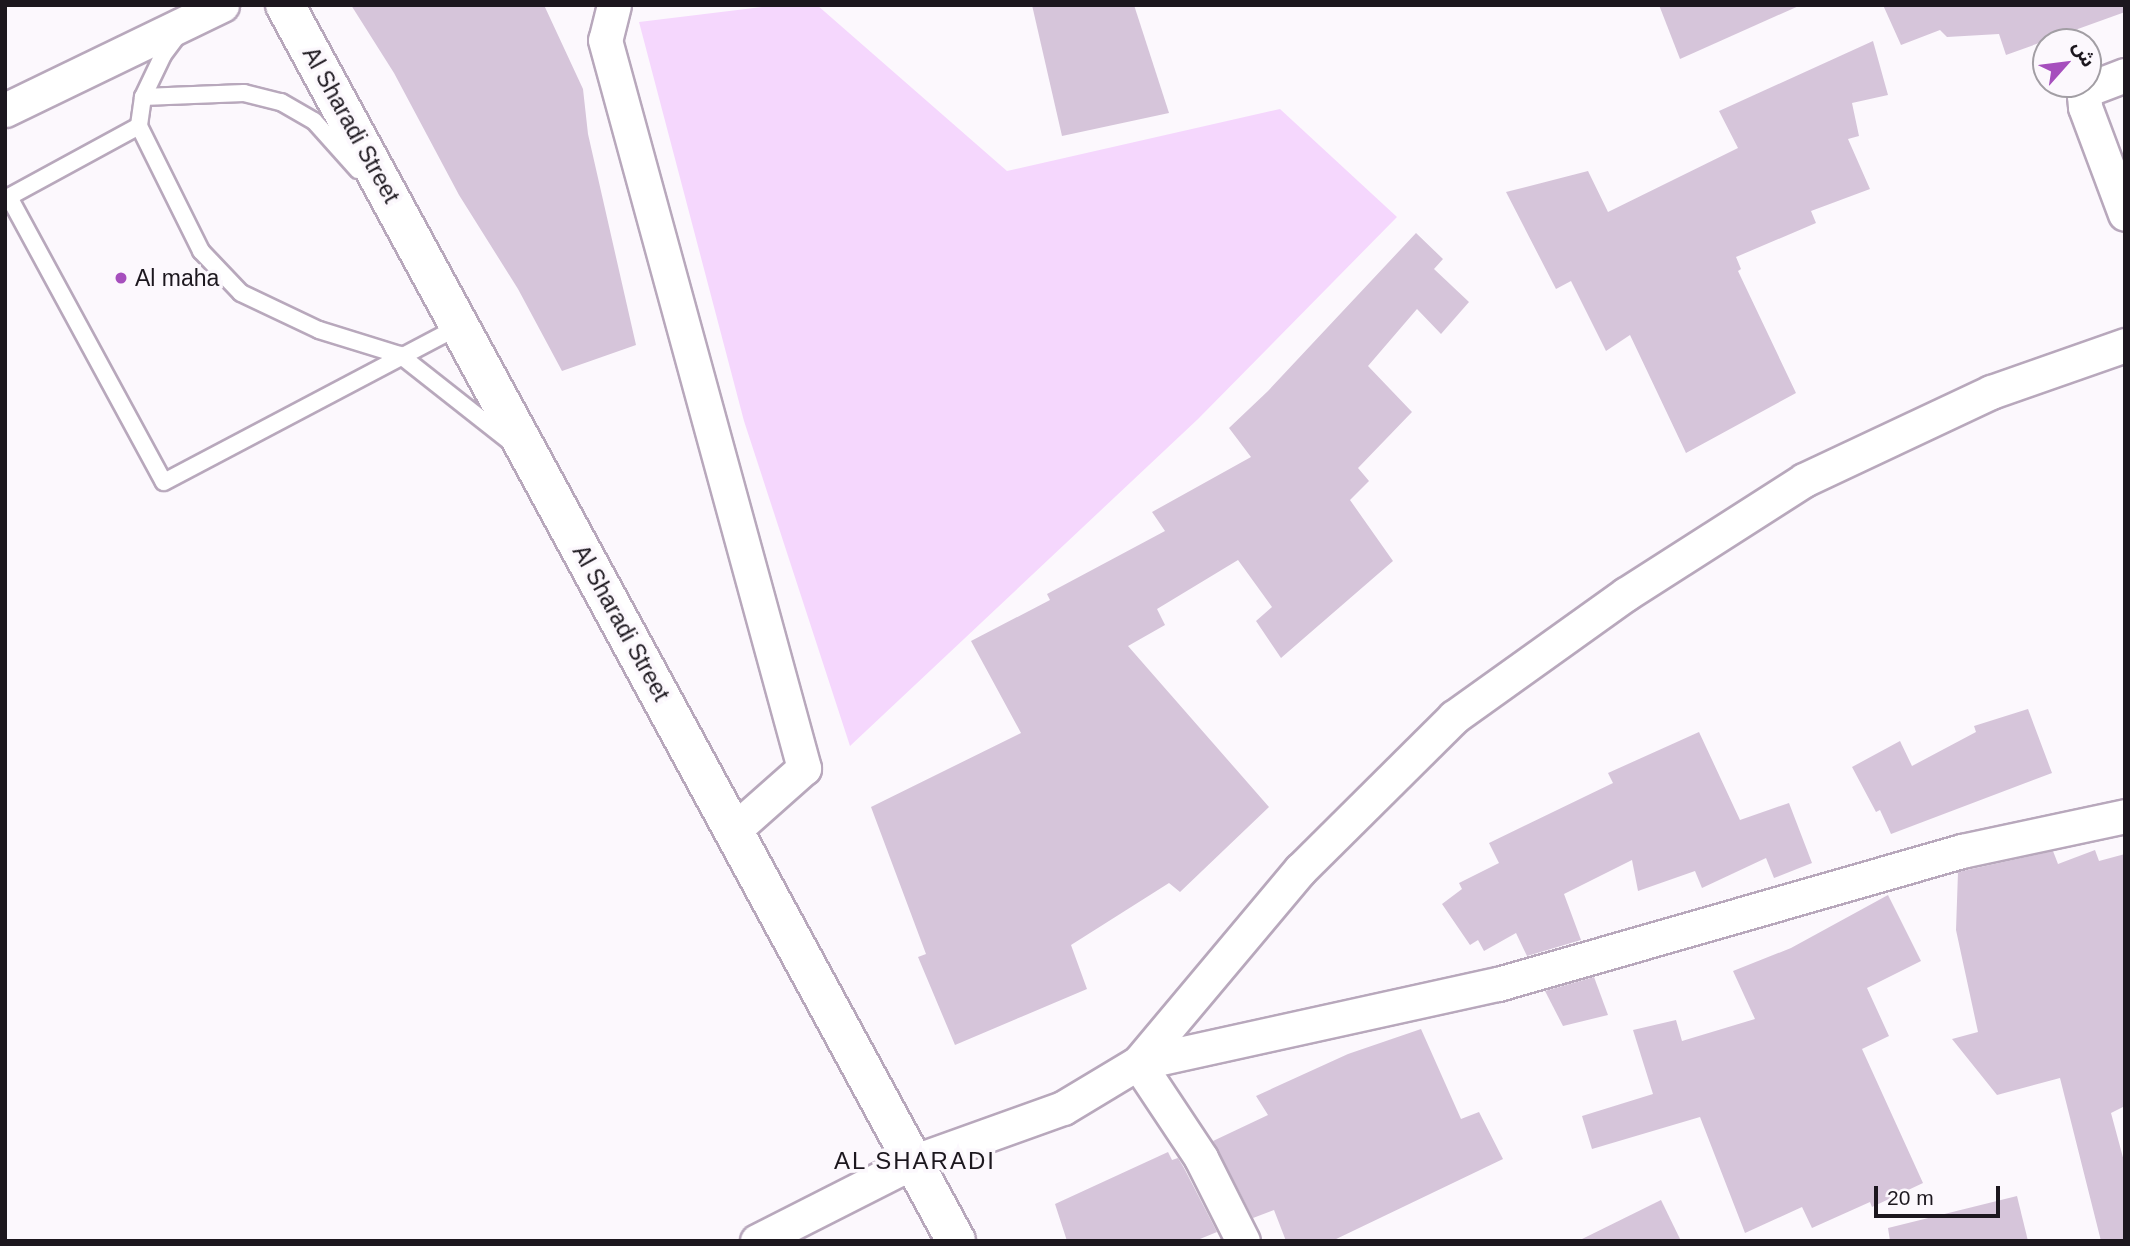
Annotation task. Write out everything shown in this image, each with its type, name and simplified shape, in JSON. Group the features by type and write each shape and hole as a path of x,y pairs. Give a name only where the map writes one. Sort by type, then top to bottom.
{"street":[{"path":"5,110 222,5"},
{"name":"Al Sharadi Street","path":"285,5 915,1161 956,1241"},
{"path":"614,5 606,40 804,768 734,830"},
{"path":"2125,75 2091,88 2084,95 2085,107 2125,214"},
{"path":"1138,1063 1301,869 1454,717 1626,594 1804,480 1992,392 2125,345"},
{"path":"757,1241 915,1161 1063,1108 1138,1063 1498,984 1962,851 2125,816"},
{"path":"1138,1063 1200,1158 1243,1241"}],"lane":[{"path":"188,22 163,55 143,97 139,126 201,251 241,293 318,330 400,355 532,459"},
{"path":"143,97 244,93 281,102 314,121 399,214"},
{"path":"139,126 9,197 164,482 400,355 460,326"}],"shaded area":[{"path":"778,5 817,5 1007,171 1280,109 1397,217 1198,419 850,746 744,421 639,22"}],"building":[{"path":"351,5 544,5 583,89 588,134 636,345 562,371 518,289 459,195 394,73"},
{"path":"1032,5 1134,5 1169,113 1062,136"},
{"path":"1659,5 1801,5 1680,59"},
{"path":"1883,5 2125,5 2125,12 2081,28 2032,28 2032,46 2006,55 1999,34 1947,37 1940,30 1901,45"},
{"path":"1873,41 1888,95 1852,103 1859,136 1848,139 1870,189 1811,211 1816,223 1736,257 1741,269 1738,271 1796,393 1686,453 1630,335 1606,351 1571,281 1556,289 1506,192 1588,171 1608,212 1738,148 1719,111"},
{"path":"1416,233 1443,259 1434,269 1469,302 1441,334 1417,309 1368,366 1412,412 1358,468 1369,481 1350,500 1393,561 1281,658 1256,621 1272,607 1238,560 1157,609 1165,625 1128,646 1269,807 1180,892 1169,883 1071,945 1087,989 955,1045 918,957 926,954 871,807 1021,733 971,641 1050,600 1047,594 1165,531 1152,512 1251,457 1229,428 1268,391"},
{"path":"2028,709 2052,773 1891,834 1880,810 1876,812 1852,767 1900,741 1912,766 1976,732 1974,726"},
{"path":"1699,732 1740,820 1789,803 1812,863 1774,878 1766,858 1702,888 1695,871 1638,891 1632,860 1564,894 1581,940 1527,956 1516,933 1484,951 1478,940 1470,945 1442,904 1462,889 1459,883 1499,863 1489,843 1613,783 1608,773"},
{"path":"2095,850 2099,861 2125,854 2125,1106 2111,1113 2125,1165 2125,1241 2101,1241 2060,1078 1997,1095 1952,1039 1978,1032 1956,930 1958,872 2053,851 2058,864"},
{"path":"1888,895 1921,961 1867,988 1889,1036 1862,1049 1923,1183 1872,1207 1870,1202 1812,1228 1802,1207 1745,1233 1700,1117 1592,1149 1582,1116 1653,1094 1633,1030 1676,1020 1682,1041 1755,1019 1733,971 1791,948"},
{"path":"1594,977 1608,1015 1563,1026 1545,991"},
{"path":"1421,1029 1461,1119 1479,1112 1503,1159 1332,1241 1286,1241 1274,1210 1253,1218 1213,1141 1268,1115 1256,1096 1348,1054"},
{"path":"1168,1152 1172,1160 1178,1158 1217,1232 1195,1241 1067,1241 1055,1204"},
{"path":"2017,1196 2028,1241 1890,1241 1888,1228"},
{"path":"1661,1200 1681,1241 1578,1241"}],"place":[{"name":"Al maha","path":"121,278"}],"district":[{"name":"AL SHARADI","path":"915,1161"}]}
